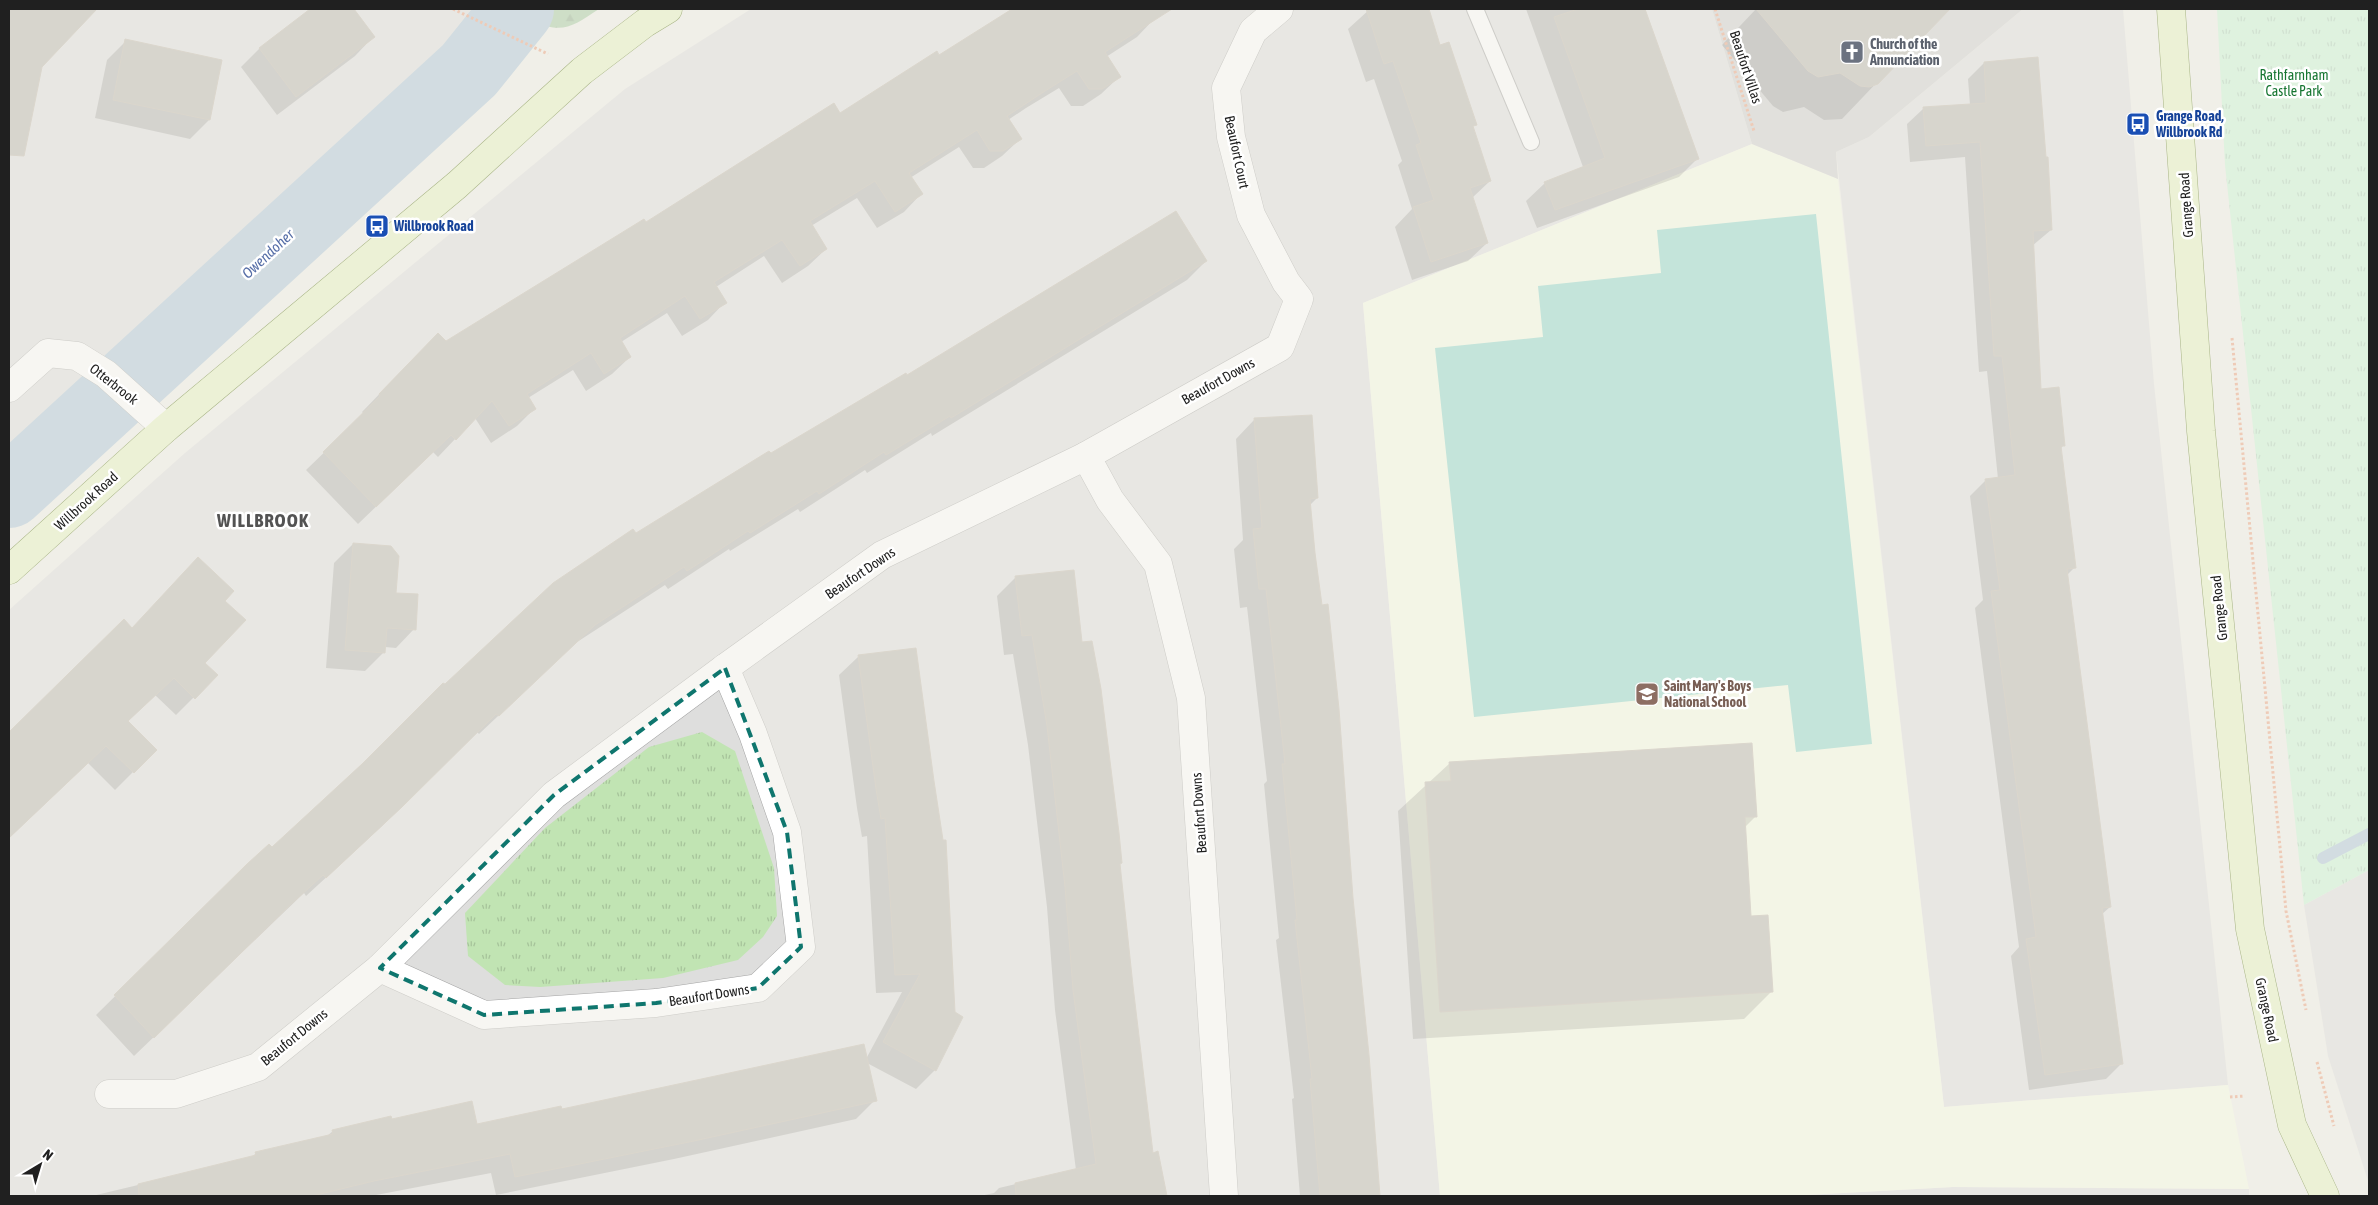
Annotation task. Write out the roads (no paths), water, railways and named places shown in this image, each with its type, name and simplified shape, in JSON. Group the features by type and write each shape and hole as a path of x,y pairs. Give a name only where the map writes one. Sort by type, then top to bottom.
{"main road":[{"name":"Willbrook Road","path":"9,570 166,428 457,185 582,71 645,23 668,9"},
{"name":"Grange Road","path":"2171,9 2201,431 2250,929 2292,1125 2325,1196"}],"street":[{"name":"Beaufort Court","path":"1279,9 1253,32 1226,88 1231,137 1251,215 1286,282 1299,299"},
{"name":"Beaufort Downs","path":"109,1094 176,1094 258,1067 380,968 554,795 725,668 882,555 1086,456 1280,347 1299,299"},
{"name":"Otterbrook","path":"9,388 48,354 77,356 106,374 166,428"},
{"name":"Beaufort Downs","path":"1086,456 1110,500 1158,564 1191,698 1224,1196"},
{"name":"Beaufort Downs","path":"380,968 484,1015 656,1003 758,988 801,946 787,832 753,734 725,668"}],"lane":[{"path":"1475,9 1531,142"}],"waterway":[{"name":"Owendoher","path":"9,492 469,70 518,9"},
{"path":"2323,858 2369,834"}],"place":[{"name":"Church of the Annunciation","path":"1852,52"},
{"name":"Grange Road, Willbrook Rd","path":"2138,124"},
{"name":"Willbrook Road","path":"377,226"},
{"name":"Saint Mary's Boys National School","path":"1647,694"}],"district":[{"name":"WILLBROOK","path":"263,520"}],"park label":[{"name":"Rathfarnham Castle Park","path":"2294,84"}]}
